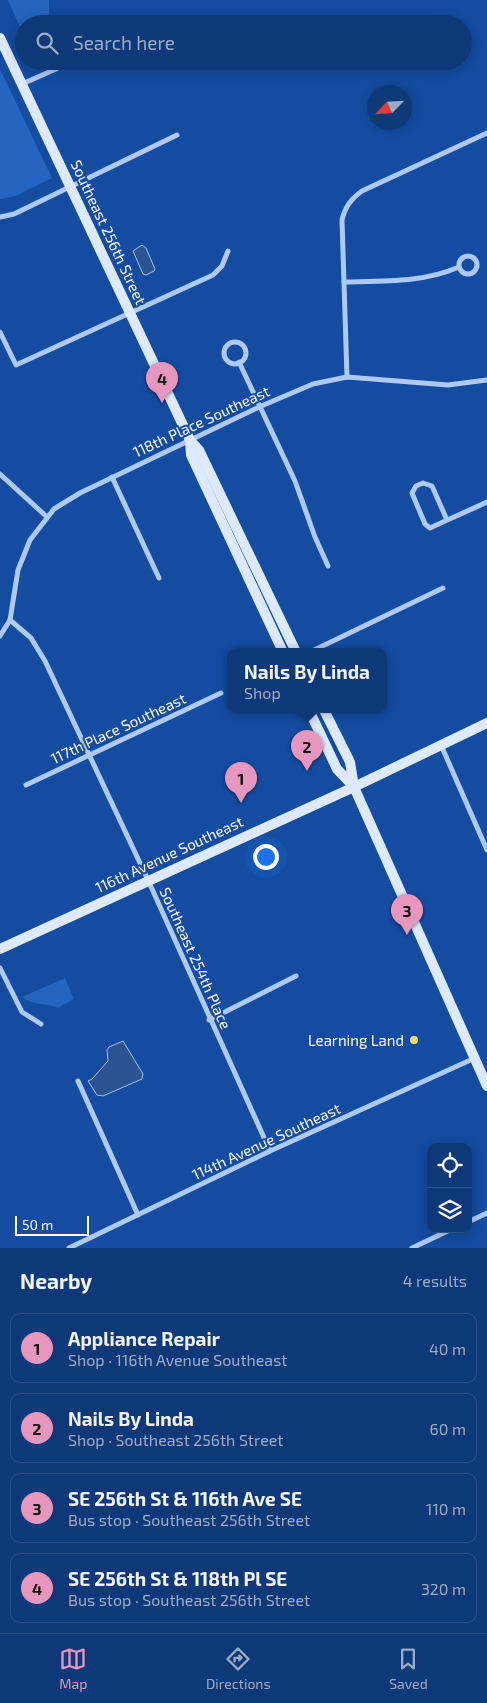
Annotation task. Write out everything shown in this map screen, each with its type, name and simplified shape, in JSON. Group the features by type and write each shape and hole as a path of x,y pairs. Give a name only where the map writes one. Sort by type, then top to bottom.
{"main road":[{"name":"Southeast 256th Street","path":"0,38 190,440 199,450 294,648"},
{"name":"Southeast 256th Street","path":"190,440 191,456 280,648"},
{"path":"310,713 337,769 354,787"},
{"path":"326,713 350,762 354,787 487,1086"},
{"name":"116th Avenue Southeast","path":"0,949 354,787 487,723"}],"street":[{"path":"21,84 53,70"},
{"path":"347,377 342,220 348,203 362,191 487,132"},
{"path":"0,217 14,214 177,135"},
{"path":"0,332 16,365 213,275 222,266 228,251"},
{"path":"344,282 423,279 441,275 459,267"},
{"path":"230,343 240,344 244,348 244,358 239,362 232,363 226,359 225,348 230,343"},
{"path":"239,362 295,481 315,537 328,566"},
{"name":"118th Place Southeast","path":"10,620 21,558 30,540 47,517 64,502 112,477 303,387 347,377 448,384 487,380"},
{"path":"0,474 47,517"},
{"path":"112,477 159,578"},
{"path":"447,520 432,486 423,483 416,486 412,493 427,527 447,520 487,502"},
{"path":"318,648 443,588"},
{"path":"0,636 10,620"},
{"name":"Southeast 254th Place","path":"10,620 38,647 148,880 209,1020 270,1151"},
{"name":"117th Place Southeast","path":"26,785 221,693"},
{"path":"441,745 487,850"},
{"path":"0,968 22,1012 41,1024"},
{"path":"209,1020 296,976"},
{"name":"114th Avenue Southeast","path":"69,1248 270,1151 474,1058"},
{"path":"78,1081 138,1215"},
{"path":"472,1220 487,1213"},
{"path":"412,1248 444,1233"}],"shaded area":[{"path":"8,0 49,0 49,15 15,16"},
{"path":"0,69 52,178 15,196 0,199"},
{"path":"142,245 146,248 155,269 146,275 143,274 133,251"},
{"path":"65,978 74,999 58,1008 30,1002 22,997"},
{"path":"123,1041 143,1074 142,1079 103,1096 97,1095 88,1081 108,1061 107,1050 109,1047"}],"place":[{"name":"SE 256th St & 118th Pl SE","path":"162,403"},
{"name":"Nails By Linda","path":"307,771"},
{"name":"Appliance Repair","path":"241,803"},
{"name":"SE 256th St & 116th Ave SE","path":"407,935"},
{"name":"Learning Land","path":"414,1040"}]}
